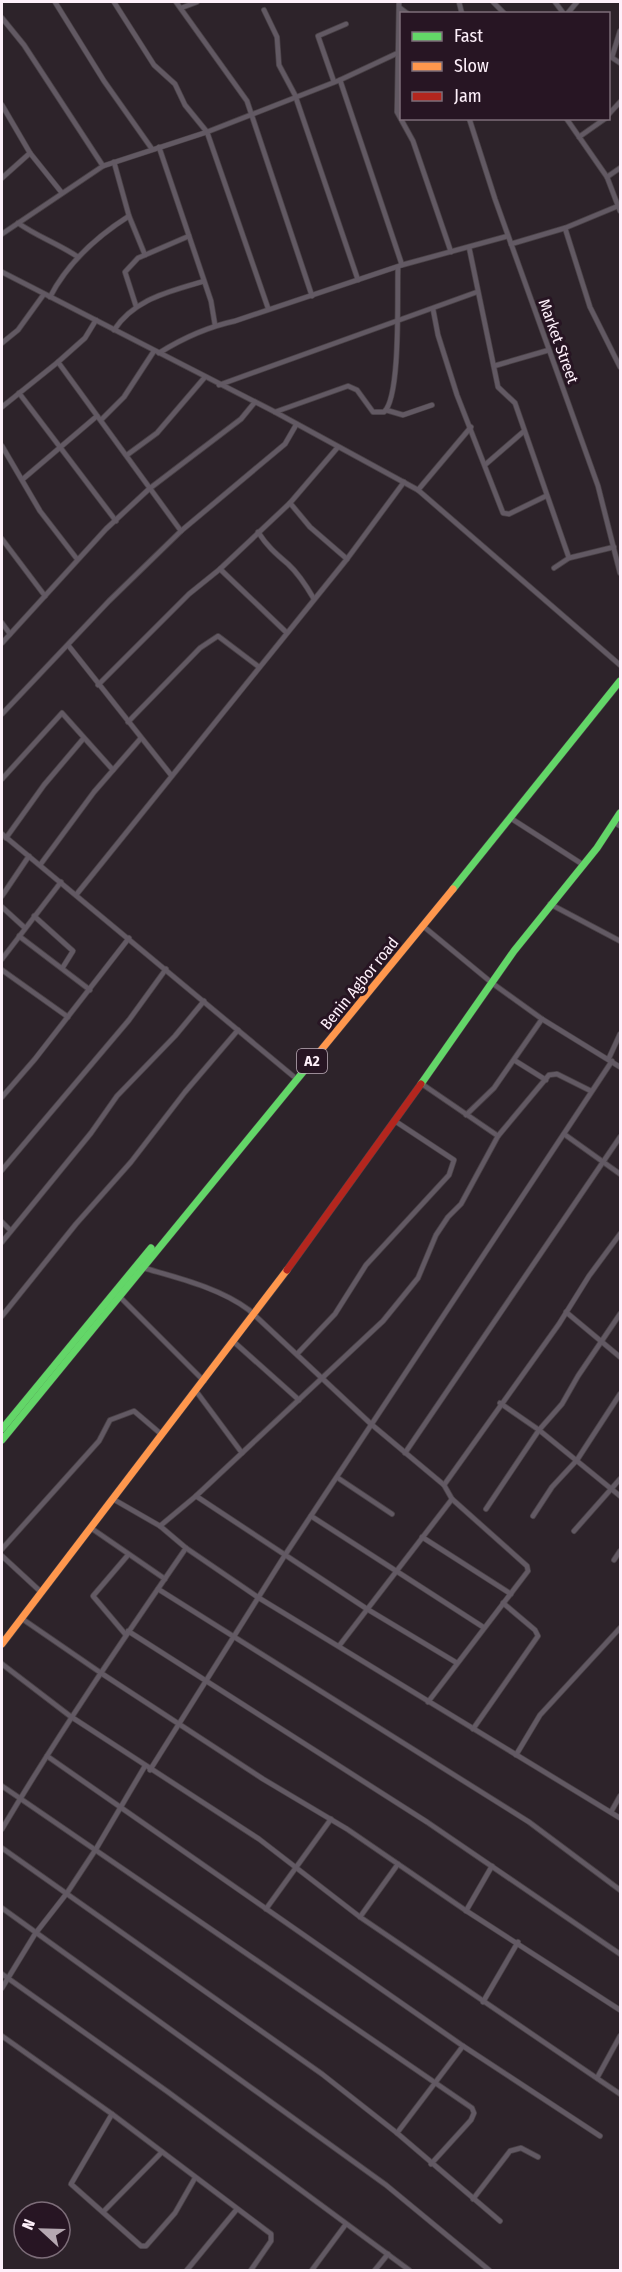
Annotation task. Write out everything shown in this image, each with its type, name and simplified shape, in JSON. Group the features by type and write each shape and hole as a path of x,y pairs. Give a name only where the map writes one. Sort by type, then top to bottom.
{"main road":[{"name":"Benin Agbor road","path":"2,1429 542,774 621,672"},
{"name":"Benin Agbor road","path":"2,1440 72,1358 119,1296 512,819 621,681"},
{"path":"2,1644 161,1434 234,1342 396,1121 550,904 618,824 621,813"},
{"path":"65,1352 72,1358"}],"street":[{"path":"54,2 104,81 152,149"},
{"path":"114,2 154,65 175,84 185,105 207,132 268,308"},
{"path":"176,2 234,82 252,113 312,296"},
{"path":"181,8 197,2"},
{"path":"399,2 400,52 397,112 400,118"},
{"path":"555,2 564,12 577,2"},
{"path":"400,8 405,12"},
{"path":"264,10 277,37 279,65 295,95 358,280"},
{"path":"2,18 24,45 103,166"},
{"path":"346,24 318,36 337,81 400,266 395,320 396,372 391,404 386,410"},
{"path":"621,32 610,56 621,63"},
{"path":"2,234 103,166 207,132 295,95 337,81 400,52"},
{"path":"610,114 621,102"},
{"path":"2,105 30,153 62,193"},
{"path":"2,116 8,114"},
{"path":"401,120 412,141 451,252"},
{"name":"Market Street","path":"470,120 508,236 598,486 621,573"},
{"path":"511,244 565,228 619,208 607,177 567,120"},
{"path":"579,137 603,120"},
{"path":"159,147 204,281 215,325"},
{"path":"2,178 30,153"},
{"path":"114,162 129,216 145,255"},
{"path":"607,177 621,168"},
{"path":"50,297 70,264 105,231 129,216"},
{"path":"18,223 34,235 53,241 78,258"},
{"path":"565,228 590,307 621,367"},
{"path":"136,306 125,272 145,255 189,236"},
{"path":"23,479 124,397 156,352 215,325 235,321 268,308 312,296 400,266 508,236"},
{"path":"469,247 498,387 515,404 568,558"},
{"path":"2,272 275,412 418,490 621,665"},
{"path":"114,330 123,316 136,306 204,281"},
{"path":"219,385 477,292"},
{"path":"2,343 18,330 44,294"},
{"path":"433,309 438,335 503,513 509,514 546,496"},
{"path":"2,407 58,363 85,338 96,320"},
{"path":"494,366 549,350"},
{"path":"58,363 181,531"},
{"path":"127,455 157,433 205,377"},
{"path":"275,412 348,386 357,390 373,411 386,410 403,415 432,405"},
{"path":"19,393 81,479 116,521"},
{"path":"2,643 77,559 116,521 150,489 241,419 255,402"},
{"path":"2,714 109,601 181,531 285,444 296,425"},
{"path":"418,490 471,427"},
{"path":"486,464 523,432"},
{"path":"2,446 40,511 77,559"},
{"path":"98,685 189,594 220,569 290,503 338,447"},
{"path":"76,895 347,559 404,482"},
{"path":"290,503 310,527 347,559"},
{"path":"258,532 269,549 303,580 314,599"},
{"path":"2,539 45,596"},
{"path":"554,568 568,558 614,547"},
{"path":"220,569 287,633"},
{"path":"2,623 10,634"},
{"path":"128,722 200,648 218,636 259,667"},
{"path":"68,645 171,775"},
{"path":"2,779 62,713 113,770"},
{"path":"40,865 113,770 141,738"},
{"path":"83,739 4,836 293,1076"},
{"path":"512,819 582,864"},
{"path":"2,896 28,856"},
{"path":"2,959 61,882"},
{"path":"550,904 621,941"},
{"path":"2,907 26,928"},
{"path":"34,916 74,951 63,967"},
{"path":"423,926 492,983 542,1019 621,1067"},
{"path":"20,936 90,990"},
{"path":"2,1097 90,990 129,938"},
{"path":"2,1170 129,1020 166,969"},
{"path":"2,970 68,1017"},
{"path":"2,1242 91,1133 117,1096 175,1036 204,1001"},
{"path":"466,1114 494,1088 542,1019"},
{"path":"2,1316 238,1030"},
{"path":"2,1988 35,1934 67,1893 121,1808 180,1723 285,1555 564,1134 610,1060 621,1034"},
{"path":"514,1060 546,1080"},
{"path":"160,1526 196,1496 383,1322 418,1278 436,1235 448,1217 461,1204 498,1136 552,1073 591,1092"},
{"path":"422,1083 498,1136"},
{"path":"298,1353 335,1314 366,1265 449,1175 454,1160 396,1121"},
{"path":"564,1134 602,1163 621,1174"},
{"path":"405,1453 621,1137"},
{"path":"2,1222 10,1230"},
{"path":"444,1485 589,1276 619,1242 621,1234"},
{"path":"142,1268 227,1297 243,1305 298,1353 371,1424 444,1485 452,1499 527,1566 528,1571 428,1702"},
{"path":"119,1296 204,1381"},
{"path":"566,1312 621,1357"},
{"path":"486,1509 538,1430 562,1404 578,1376 621,1314"},
{"path":"234,1342 300,1400"},
{"path":"196,1391 242,1453"},
{"path":"533,1516 552,1487 577,1460 621,1394"},
{"path":"500,1403 621,1496"},
{"path":"2,1549 99,1441 110,1420 134,1411 161,1434"},
{"path":"338,1478 392,1514"},
{"path":"574,1531 621,1479"},
{"path":"196,1496 367,1609 457,1663"},
{"path":"113,1499 160,1526 186,1548 259,1598 621,1818"},
{"path":"339,1646 452,1499"},
{"path":"311,1516 395,1573 483,1627"},
{"path":"91,1528 128,1556 165,1579"},
{"path":"422,1538 511,1594"},
{"path":"2,1829 70,1716 85,1699 100,1673 186,1548"},
{"path":"614,1560 621,1551"},
{"path":"2,1556 41,1592"},
{"path":"128,1556 93,1596 127,1633 492,1866 621,1954"},
{"path":"158,1589 529,1822 621,1890"},
{"path":"474,1729 538,1636 535,1630 503,1603"},
{"path":"21,1618 100,1673 263,1779 331,1819 466,1911 518,1942 621,2010"},
{"path":"516,1755 540,1715 621,1628"},
{"path":"2,1664 70,1716 259,1839 360,1917 621,2094"},
{"path":"47,1756 463,2046 600,2136"},
{"path":"2,1786 96,1849 177,1908 350,2022 472,2108 474,2113 471,2120 431,2164"},
{"path":"611,1812 621,1796"},
{"path":"266,1909 331,1819"},
{"path":"2,1848 276,2040 397,2133 500,2221"},
{"path":"360,1917 398,1864"},
{"path":"466,1911 492,1866"},
{"path":"2,1908 386,2185 489,2271"},
{"path":"483,2002 518,1942"},
{"path":"2,1974 410,2271"},
{"path":"2,2036 112,2114 272,2237 251,2271"},
{"path":"597,2078 621,2036"},
{"path":"397,2133 463,2046"},
{"path":"112,2114 71,2184 144,2247 175,2213 195,2178"},
{"path":"473,2199 510,2151 521,2148 538,2157"},
{"path":"103,2212 162,2152"},
{"path":"187,2271 237,2209"},
{"path":"312,2271 346,2224"},
{"path":"375,2271 387,2254"}],"traffic: fast":[{"path":"453,889 620,681"},
{"path":"421,1084 514,951 597,848 620,813"},
{"path":"2,1440 308,1066"},
{"path":"2,1429 151,1248"}],"traffic: slow":[{"path":"308,1066 453,889"},
{"path":"2,1644 287,1270"}],"traffic: jam":[{"path":"287,1270 421,1084"}]}
